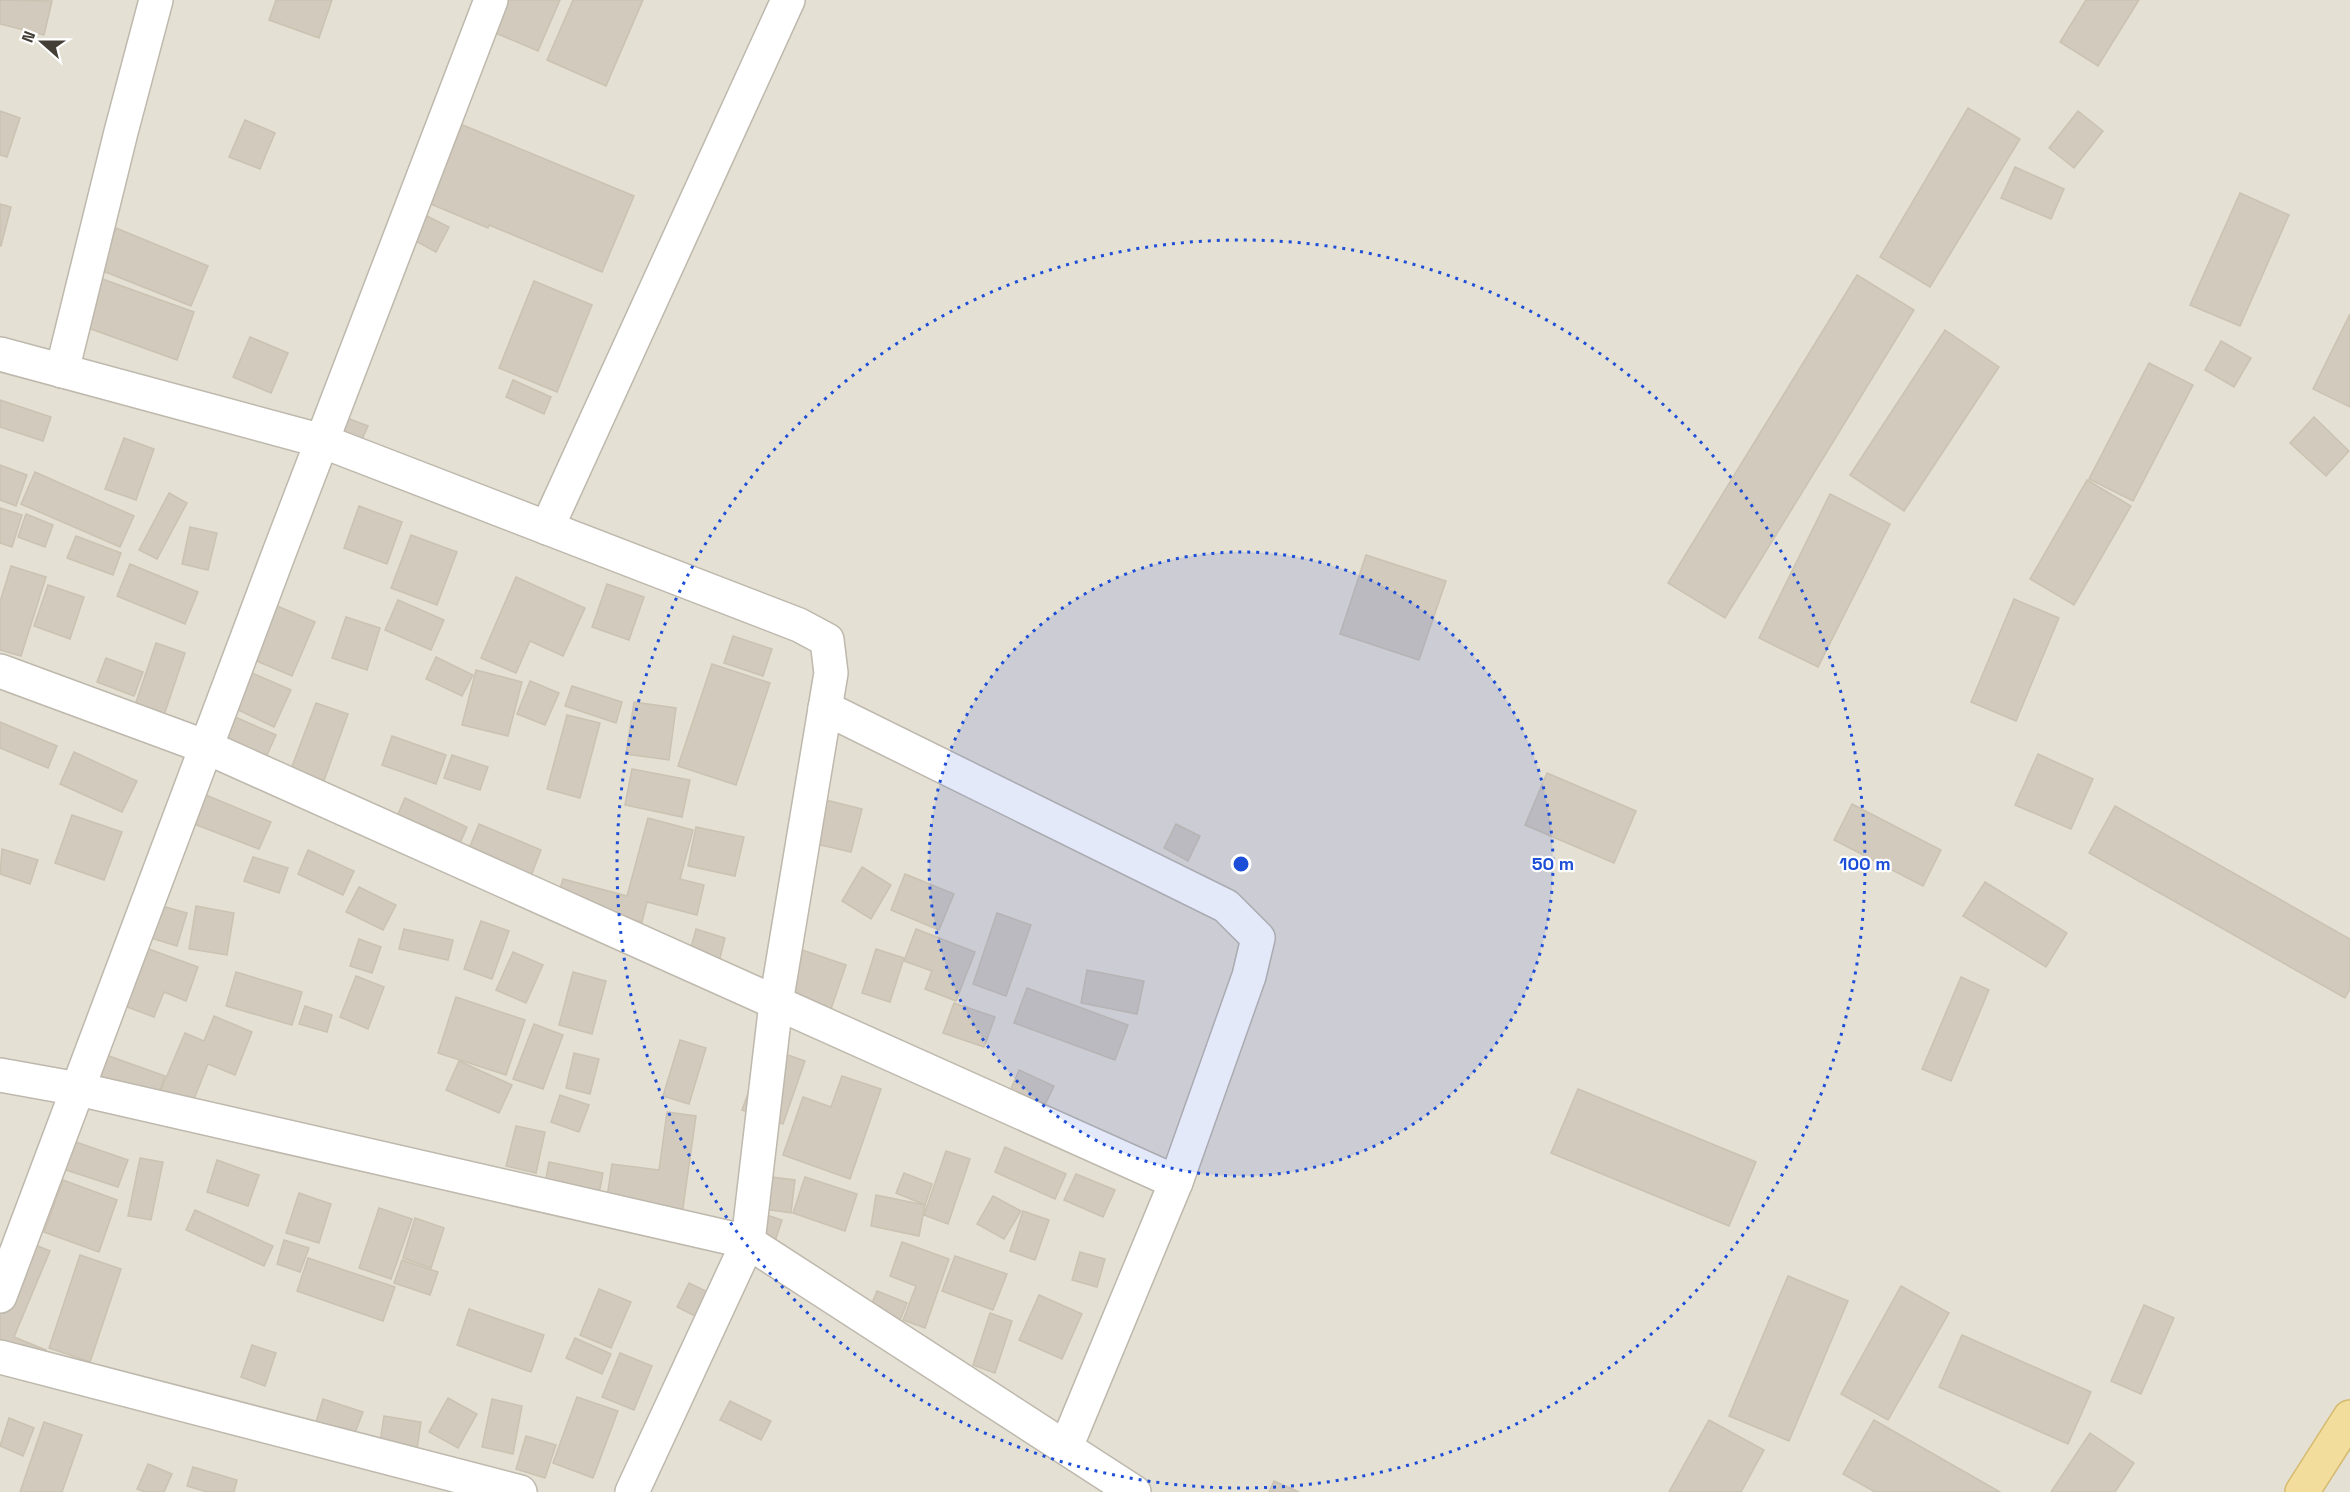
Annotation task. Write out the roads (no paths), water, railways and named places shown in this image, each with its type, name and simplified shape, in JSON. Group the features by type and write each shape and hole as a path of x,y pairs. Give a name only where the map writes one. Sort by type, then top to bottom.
{"main road":[{"path":"2302,1492 2350,1417"}],"street":[{"path":"62,371 156,0"},
{"path":"0,1296 206,747 491,0"},
{"path":"547,528 788,0"},
{"path":"0,354 322,441 799,625 827,640 831,673 777,1003 748,1242 632,1492"},
{"path":"0,671 206,747 1176,1182"},
{"path":"825,708 1226,906 1258,939 1249,976 1176,1182 1066,1447"},
{"path":"0,1075 78,1089 748,1242 1134,1492"},
{"path":"0,1358 520,1492"}]}
